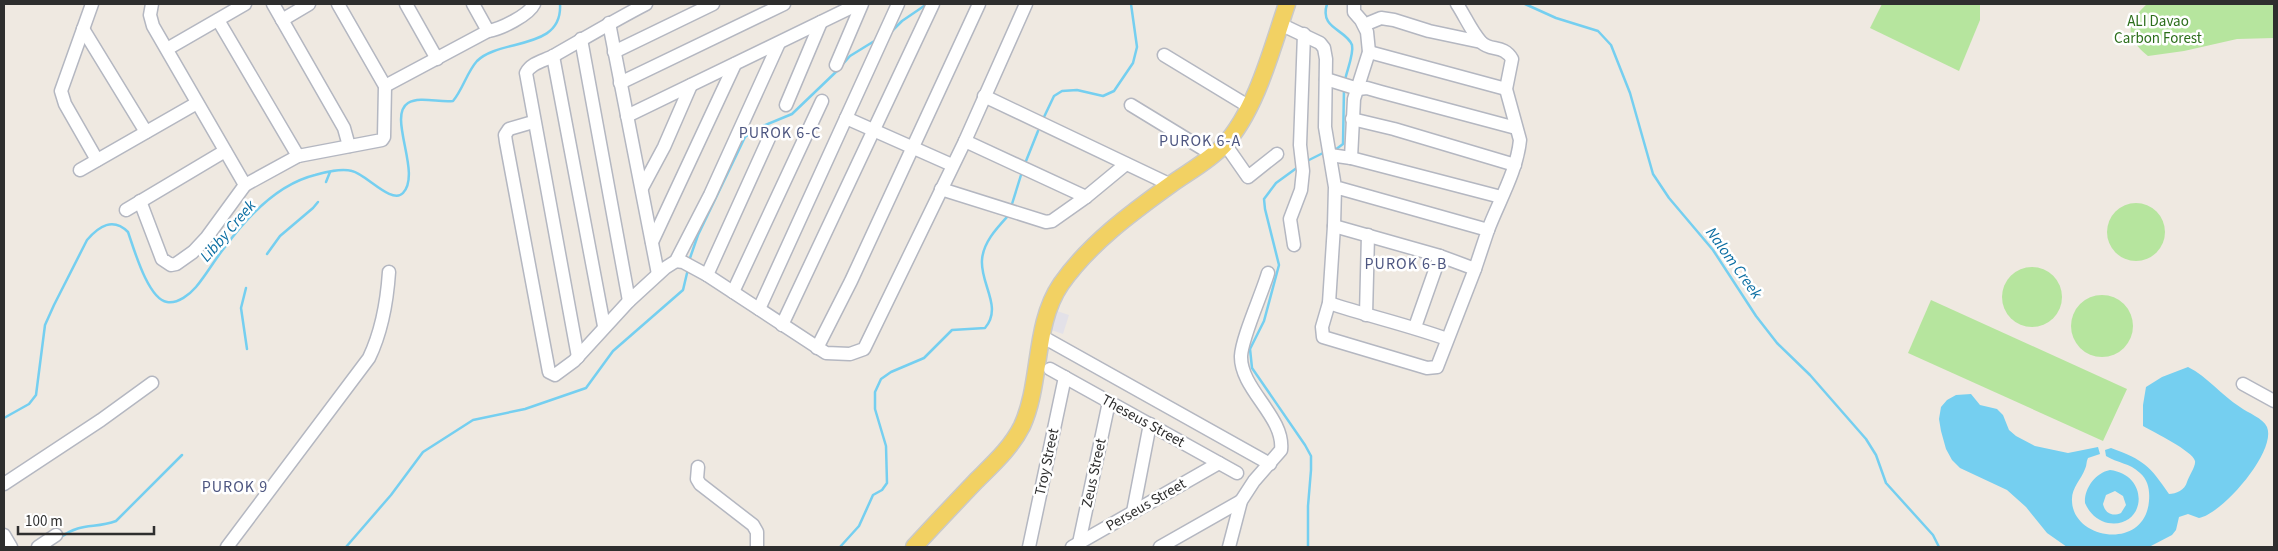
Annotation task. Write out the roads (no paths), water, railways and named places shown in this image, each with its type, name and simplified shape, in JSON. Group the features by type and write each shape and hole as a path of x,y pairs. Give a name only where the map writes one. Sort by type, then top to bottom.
{"main road":[{"path":"914,547 1013,441 1022,425 1029,406 1053,298 1077,264 1114,228 1219,150 1235,132 1262,79 1287,4"}],"street":[{"path":"92,4 61,95 97,160"},
{"path":"152,4 151,20 244,185"},
{"path":"167,50 246,4"},
{"path":"273,4 344,128 350,146"},
{"path":"282,20 309,4"},
{"path":"140,201 162,259 171,265 176,264 193,252 207,237 244,185 298,156 376,143 384,137 386,86 338,4"},
{"path":"406,4 437,59"},
{"path":"473,4 488,31"},
{"path":"386,86 488,31 505,26 530,9 534,4"},
{"path":"578,357 533,122 526,73 530,67 646,4"},
{"path":"614,52 713,4"},
{"path":"620,83 784,4"},
{"path":"627,116 860,4"},
{"path":"836,65 860,4"},
{"path":"759,309 898,4"},
{"path":"818,348 979,4"},
{"path":"533,122 509,129 505,135 549,372 558,374 578,357 604,326 658,274 685,264 707,275 826,353 836,355 857,353 864,348 965,141 1026,4"},
{"path":"1351,158 1355,88 1369,52 1364,25 1354,12 1354,4"},
{"path":"1457,4 1481,42"},
{"path":"782,325 932,6"},
{"path":"1280,24 1304,34 1324,48 1328,80 1325,127 1335,187 1329,303 1322,333 1323,337 1331,341 1431,368 1437,367 1488,230 1515,165 1520,140 1506,89 1512,59 1506,51 1489,47 1481,42 1394,20 1381,18 1364,25"},
{"path":"218,20 298,156"},
{"path":"786,105 821,22"},
{"path":"608,23 658,274"},
{"path":"83,28 146,132"},
{"path":"1294,245 1290,219 1301,190 1303,171 1300,145 1304,34"},
{"path":"581,39 629,301"},
{"path":"685,264 710,195 780,43"},
{"path":"1369,52 1506,89"},
{"path":"1164,55 1248,106"},
{"path":"553,56 604,326"},
{"path":"652,242 735,64"},
{"path":"1328,80 1355,88 1367,88 1516,128"},
{"path":"642,188 664,147 691,86"},
{"path":"984,96 1171,185"},
{"path":"733,292 822,100"},
{"path":"80,170 197,103"},
{"path":"1131,105 1219,150 1248,177 1277,154"},
{"path":"846,118 952,165"},
{"path":"1352,119 1394,129 1515,165"},
{"path":"707,275 769,138"},
{"path":"965,141 1086,197"},
{"path":"126,210 225,151"},
{"path":"1330,155 1351,158 1501,197"},
{"path":"941,189 1046,222 1058,219 1126,164"},
{"path":"1335,187 1488,230"},
{"path":"1334,226 1440,256 1475,269"},
{"path":"1366,315 1368,235"},
{"path":"1415,327 1440,256"},
{"path":"227,547 369,358 380,333 389,272"},
{"path":"1230,547 1241,501 1254,481 1282,450 1281,435 1249,382 1243,369 1241,356 1244,340 1268,272"},
{"path":"1329,303 1366,315 1415,327 1447,339"},
{"path":"1043,337 1270,464"},
{"name":"Theseus Street","path":"1050,369 1237,473"},
{"name":"Troy Street","path":"1029,547 1065,377"},
{"path":"4,484 101,420 152,383"},
{"path":"2243,384 2274,401"},
{"name":"Zeus Street","path":"1075,545 1109,402"},
{"path":"1133,512 1150,424"},
{"name":"Perseus Street","path":"1075,545 1219,463"},
{"path":"698,467 697,479 700,484 753,525 757,532 757,547"},
{"path":"1160,547 1241,501"},
{"path":"4,535 11,547"},
{"path":"38,547 56,535"}],"water":[{"path":"2188,367 2233,402 2262,421 2267,427 2268,438 2264,451 2256,465 2233,494 2221,505 2209,514 2199,518 2188,514 2179,517 2176,530 2172,535 2149,547 2067,547 2047,533 2026,507 2007,490 1960,468 1952,460 1946,449 1939,419 1941,407 1947,400 1956,395 1971,394 1980,405 1997,409 2003,415 2009,430 2035,446 2068,453 2098,447 2100,454 2088,458 2086,468 2073,492 2072,501 2075,514 2084,524 2096,531 2109,534 2123,533 2135,528 2145,517 2149,501 2149,489 2147,482 2140,473 2132,467 2106,456 2105,450 2111,448 2139,460 2151,470 2169,494 2177,492 2186,485 2195,463 2193,457 2180,447 2143,426 2143,405 2146,387 2162,377"},
{"path":"2110,470 2123,474 2132,481 2137,491 2139,501 2136,510 2130,518 2121,523 2108,523 2097,518 2091,513 2085,503 2086,492 2092,482","holes":["2115,491 2123,496 2126,505 2121,513 2115,515 2107,512 2103,504 2106,495"]}],"waterway":[{"name":"Libby Creek","path":"4,418 29,404 36,395 45,325 87,240 101,227 112,224 122,227 128,232 148,283 160,299 171,302 183,298 193,290 253,213 276,194 301,179 338,170 348,170 358,173 386,192 398,196 403,193 408,184 409,172 401,120 403,110 408,103 418,100 453,101 477,61 487,54 541,37 552,30 558,19 560,4"},
{"path":"891,32 902,21 927,4"},
{"path":"1044,117 1054,96 1062,91 1077,90 1103,96 1114,91 1133,63 1137,47 1131,4"},
{"path":"1327,4 1327,19 1330,24 1344,35 1352,45 1345,80"},
{"name":"Nalom Creek","path":"1525,4 1556,18 1598,31 1611,45 1630,93 1653,174 1669,198 1713,250 1756,316 1777,343 1810,375 1866,439 1876,455 1886,483 1933,535 1939,547"},
{"path":"842,65 850,56 876,40"},
{"path":"690,258 698,235 745,137 758,128 792,114 839,69"},
{"path":"1335,150 1343,144 1344,88"},
{"path":"1026,161 1038,131"},
{"path":"1309,160 1325,152"},
{"path":"1298,167 1276,183 1264,199 1279,265 1264,321 1250,349 1252,368 1311,456 1308,547"},
{"path":"326,182 330,172"},
{"path":"1012,204 1021,175"},
{"path":"267,254 280,236 318,202"},
{"path":"840,547 859,526 873,495 882,490 887,483 886,446 875,409 875,392 881,379 891,372 924,358 952,330 985,328 992,312 990,295 982,269 983,254 991,237 1007,217"},
{"path":"346,547 391,495 423,452 473,420 525,409 586,388 613,351 683,290 688,269"},
{"path":"246,288 241,308 247,349"},
{"path":"61,537 75,529 116,521 182,455"}],"district":[{"name":"PUROK 6-C","path":"780,133"},
{"name":"PUROK 6-A","path":"1200,141"},
{"name":"PUROK 6-B","path":"1406,264"},
{"name":"PUROK 9","path":"235,487"}],"park label":[{"name":"ALI Davao Carbon Forest","path":"2158,30"}]}
